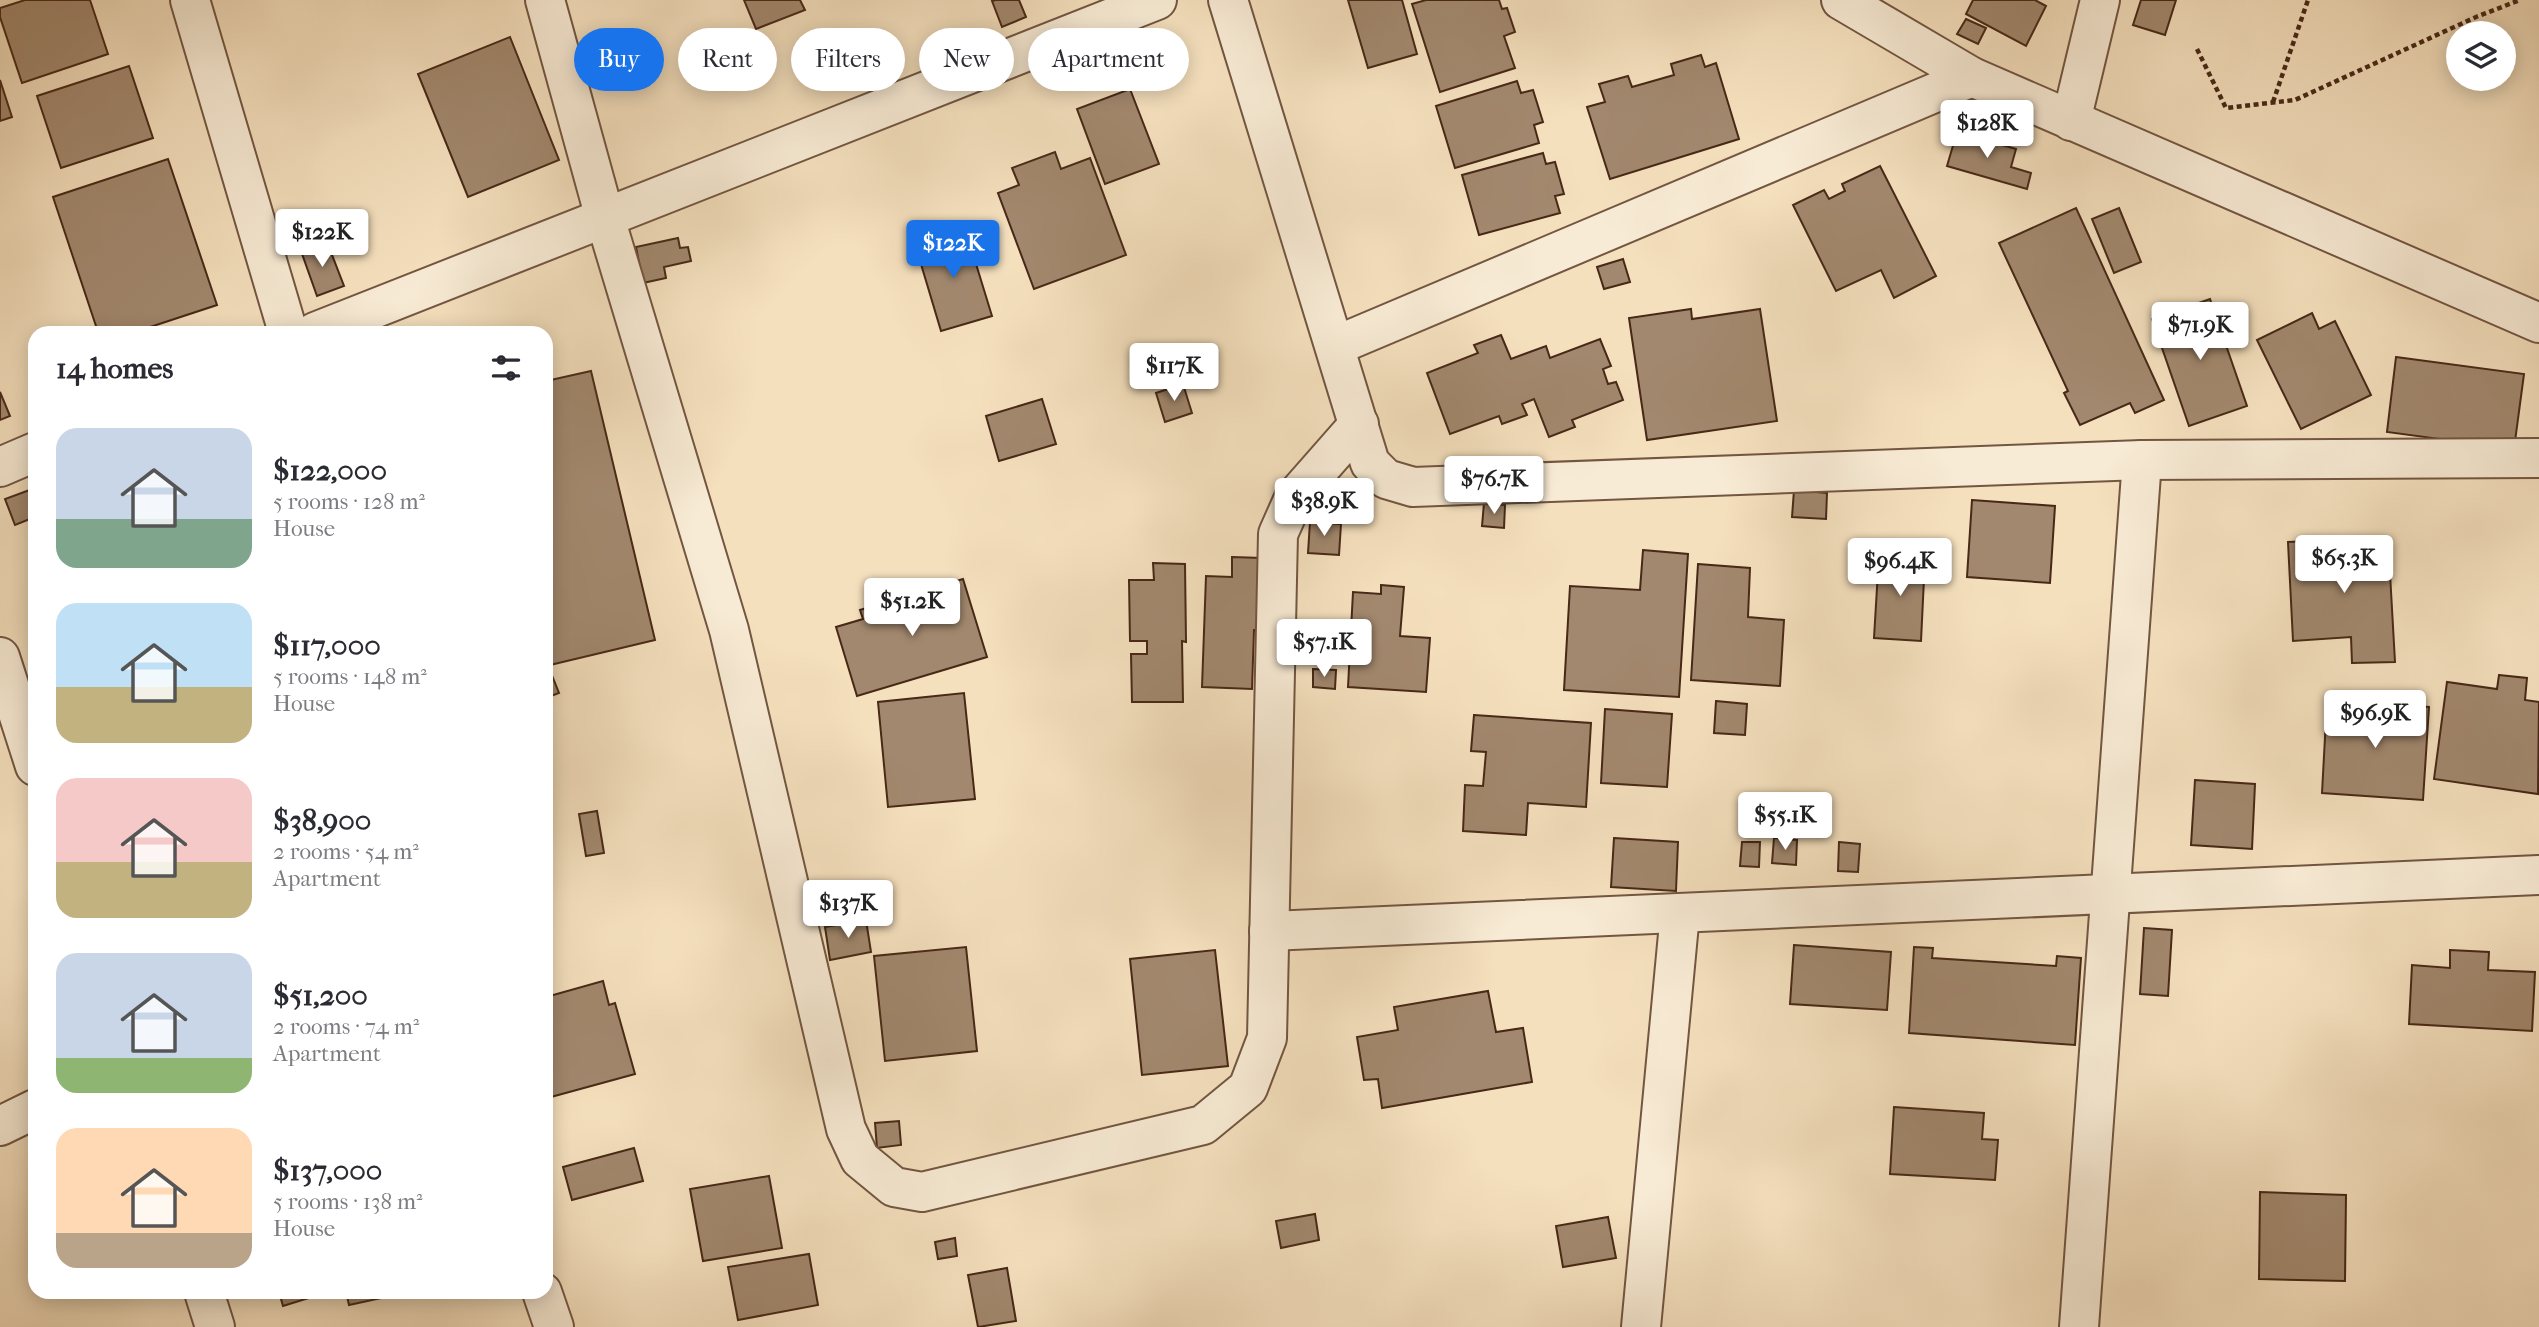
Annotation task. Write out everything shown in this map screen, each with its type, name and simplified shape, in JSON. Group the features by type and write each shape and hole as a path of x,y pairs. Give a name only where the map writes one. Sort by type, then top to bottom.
{"street":[{"path":"190,0 286,326"},
{"path":"545,0 605,218 729,629 846,1129 860,1159 894,1186 922,1192 1203,1125 1248,1088 1267,1038 1278,534 1294,498 1359,425"},
{"path":"330,326 1157,0"},
{"path":"1228,0 1370,463 1386,480 1413,487 2142,460 2539,458"},
{"path":"1841,0 1972,77 2539,323"},
{"path":"2071,121 2100,0"},
{"path":"1335,346 1972,77"},
{"path":"0,467 28,455"},
{"path":"2078,1327 2142,460"},
{"path":"0,657 28,744"},
{"path":"1269,931 2539,875"},
{"path":"1641,1327 1680,913"},
{"path":"0,1126 28,1112"},
{"path":"206,1299 215,1327"},
{"path":"544,1299 554,1327"}],"path":[{"path":"2273,102 2308,0"},
{"path":"2197,49 2226,108 2295,100 2476,17 2520,0"}],"building":[{"path":"25,0 90,0 108,54 22,83 0,17 0,8"},
{"path":"744,0 800,0 805,10 759,28 756,28"},
{"path":"1019,0 1026,17 1002,27 992,1"},
{"path":"1348,0 1402,0 1417,54 1368,68"},
{"path":"1426,0 1499,0 1502,9 1507,8 1515,32 1504,36 1515,68 1440,92 1412,4"},
{"path":"1973,0 2035,0 2046,6 2026,46 1966,14"},
{"path":"2141,0 2176,0 2165,35 2133,25"},
{"path":"1966,19 1986,28 1978,44 1957,34"},
{"path":"510,37 559,160 468,197 418,74"},
{"path":"1701,55 1705,67 1716,63 1739,139 1610,179 1587,107 1605,102 1599,84 1628,76 1632,87 1674,75 1671,64"},
{"path":"129,66 153,138 61,168 37,96"},
{"path":"0,80 12,117 0,121"},
{"path":"1517,81 1521,93 1533,90 1543,122 1534,125 1539,143 1455,168 1436,106"},
{"path":"1131,91 1159,164 1105,184 1077,109"},
{"path":"1957,132 2016,149 2011,167 2031,173 2027,189 1947,166"},
{"path":"1055,152 1061,169 1090,158 1126,255 1034,289 998,193 1019,185 1012,168"},
{"path":"1543,153 1546,164 1555,162 1564,194 1555,196 1560,213 1479,235 1462,175"},
{"path":"168,159 217,305 153,326 96,326 53,197"},
{"path":"1880,166 1936,276 1894,298 1881,270 1836,291 1793,205 1824,190 1829,199 1845,191 1842,184"},
{"path":"2076,208 2164,400 2135,413 2130,403 2080,425 2064,393 2068,391 1999,243"},
{"path":"2119,208 2141,262 2114,273 2092,219"},
{"path":"965,228 992,316 941,331 915,244"},
{"path":"678,238 680,248 688,247 691,261 664,267 666,278 643,283 636,247"},
{"path":"327,242 344,286 317,296 301,251"},
{"path":"1623,259 1630,282 1604,289 1597,267"},
{"path":"2210,299 2247,406 2189,426 2152,319"},
{"path":"1691,309 1692,319 1760,309 1777,421 1647,440 1629,318"},
{"path":"2312,313 2319,329 2335,321 2371,395 2301,429 2257,340"},
{"path":"1501,335 1511,359 1546,346 1550,358 1600,339 1611,366 1603,369 1608,384 1616,382 1623,400 1572,420 1575,427 1549,437 1534,399 1522,404 1527,415 1502,424 1499,416 1450,434 1427,373 1478,353 1474,345"},
{"path":"2396,357 2524,374 2514,449 2387,432"},
{"path":"591,371 655,640 553,664 553,379"},
{"path":"1183,384 1192,413 1165,422 1156,393"},
{"path":"0,392 10,416 0,420"},
{"path":"1042,399 1056,444 999,461 986,416"},
{"path":"1794,490 1827,493 1826,519 1792,517"},
{"path":"28,491 28,520 15,525 5,499"},
{"path":"1972,500 2055,506 2050,583 1967,577"},
{"path":"1484,503 1505,505 1504,528 1482,526"},
{"path":"1310,522 1341,524 1339,555 1308,553"},
{"path":"2388,538 2395,662 2352,663 2351,637 2293,641 2288,542"},
{"path":"1643,550 1688,554 1679,697 1564,690 1570,586 1640,590"},
{"path":"1879,554 1925,558 1921,641 1874,638"},
{"path":"1232,557 1262,558 1261,630 1254,630 1252,689 1202,687 1206,576 1232,577"},
{"path":"1153,563 1185,564 1186,642 1182,641 1183,702 1132,702 1131,654 1147,654 1147,641 1130,641 1129,580 1154,580"},
{"path":"1698,564 1750,568 1748,617 1784,620 1780,686 1691,680"},
{"path":"963,579 987,657 857,696 836,627 863,619 860,610"},
{"path":"1381,585 1404,587 1400,636 1430,638 1426,692 1348,687 1353,592 1381,594"},
{"path":"1313,669 1336,670 1335,689 1313,687"},
{"path":"2499,675 2527,678 2525,700 2539,702 2538,794 2434,779 2447,682 2497,689"},
{"path":"553,678 559,693 553,695"},
{"path":"964,693 975,799 888,807 878,702"},
{"path":"2327,700 2429,707 2423,800 2322,793"},
{"path":"1716,701 1747,704 1745,735 1714,733"},
{"path":"1605,709 1672,714 1667,787 1601,783"},
{"path":"1474,715 1591,723 1586,807 1528,803 1526,835 1463,831 1465,785 1483,786 1486,752 1471,751"},
{"path":"2195,780 2255,784 2252,849 2191,845"},
{"path":"597,811 604,853 586,856 579,814"},
{"path":"1614,838 1678,842 1676,891 1611,887"},
{"path":"1774,838 1797,840 1796,865 1772,863"},
{"path":"1742,842 1760,842 1759,867 1740,866"},
{"path":"1839,842 1860,844 1858,872 1838,871"},
{"path":"866,920 871,952 830,960 825,927"},
{"path":"2144,928 2172,930 2168,996 2140,994"},
{"path":"1794,945 1891,952 1887,1010 1790,1004"},
{"path":"966,947 977,1051 885,1061 874,956"},
{"path":"1914,947 1933,948 1932,958 2056,966 2057,956 2081,958 2075,1045 1909,1033"},
{"path":"1215,950 1228,1066 1142,1075 1130,959"},
{"path":"2450,950 2489,952 2488,970 2535,972 2532,1031 2409,1024 2412,965 2450,968"},
{"path":"603,981 609,1005 615,1003 635,1074 553,1096 553,995"},
{"path":"1488,991 1496,1032 1523,1028 1532,1082 1382,1108 1378,1079 1364,1080 1357,1037 1398,1030 1394,1007"},
{"path":"1894,1107 1984,1113 1982,1139 1998,1140 1995,1180 1890,1174"},
{"path":"899,1121 901,1145 877,1148 875,1123"},
{"path":"634,1148 643,1181 572,1200 563,1167"},
{"path":"769,1176 782,1248 703,1261 690,1189"},
{"path":"2260,1192 2346,1195 2345,1281 2259,1279"},
{"path":"1315,1214 1319,1240 1281,1248 1276,1221"},
{"path":"1608,1217 1616,1258 1563,1267 1556,1226"},
{"path":"955,1238 957,1256 938,1259 935,1242"},
{"path":"809,1254 818,1305 738,1320 728,1267"},
{"path":"1007,1268 1016,1321 978,1327 968,1275"},
{"path":"281,1299 306,1299 283,1306"},
{"path":"348,1299 377,1299 349,1305"}]}
